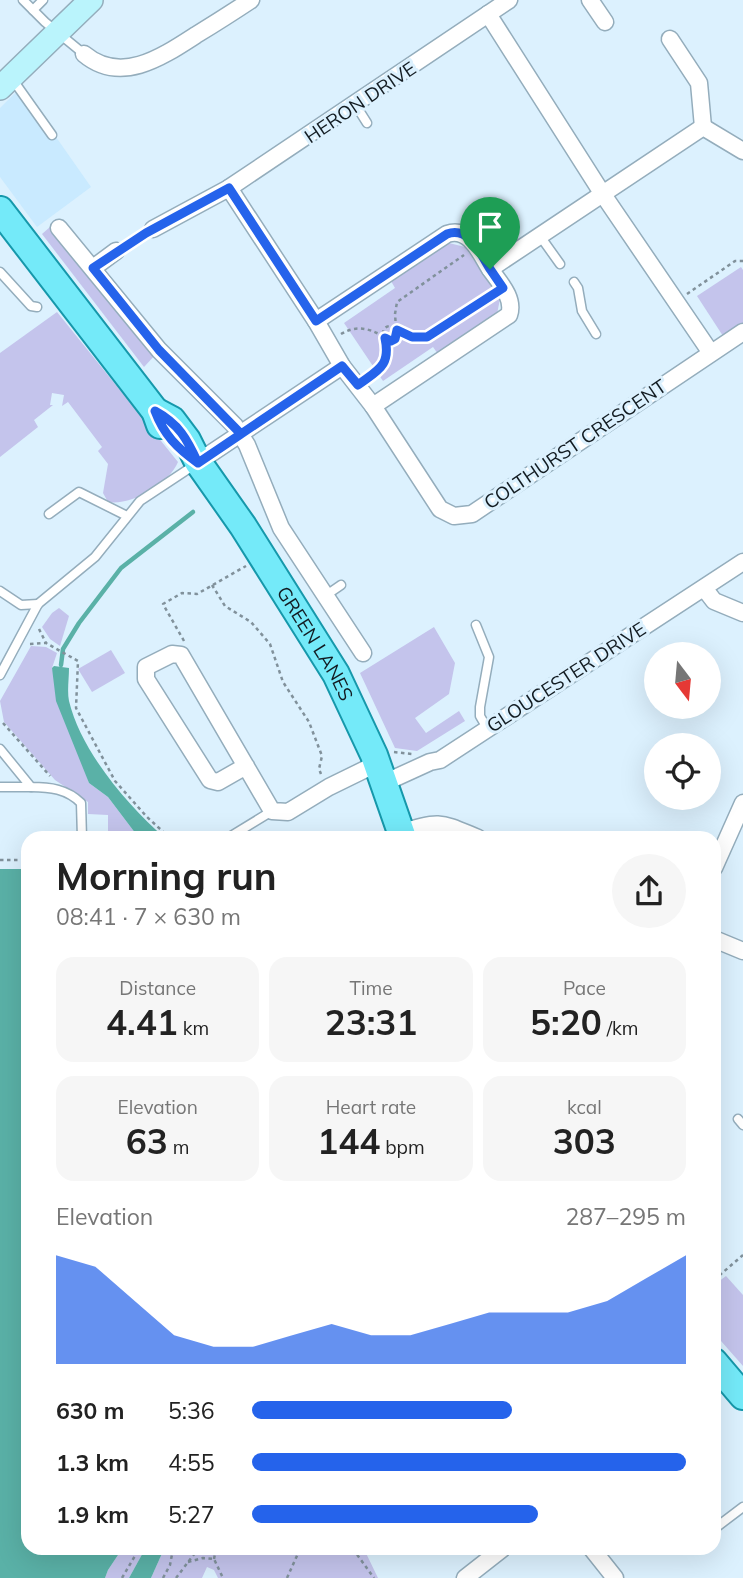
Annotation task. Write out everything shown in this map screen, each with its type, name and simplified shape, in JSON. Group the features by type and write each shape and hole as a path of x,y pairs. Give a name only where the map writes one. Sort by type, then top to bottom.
{"main road":[{"path":"5,83 91,0"},
{"name":"GREEN LANES","path":"2,217 155,411 172,420 187,440 198,463 237,518 337,674 384,766 401,831"},
{"path":"721,1369 740,1385"}],"street":[{"path":"84,54 92,61 109,68 130,68 152,62 251,0"},
{"name":"HERON DRIVE","path":"153,229 229,188 509,0"},
{"path":"590,0 605,22"},
{"path":"488,14 602,193 711,353"},
{"path":"670,39 699,83 703,127"},
{"path":"490,269 703,127"},
{"path":"703,127 743,151"},
{"path":"198,463 342,366 330,342 229,188"},
{"path":"60,228 159,350 241,434 281,528 363,653"},
{"path":"316,321 447,234 461,232 475,247 503,288 512,308 504,320 373,406"},
{"path":"93,268 116,251"},
{"name":"COLTHURST CRESCENT","path":"342,366 373,406 440,509 454,516 472,514 743,332"},
{"name":"GLOUCESTER DRIVE","path":"272,811 288,812 329,787 384,766 440,760 743,562"},
{"path":"704,588 714,601 743,613"},
{"path":"246,766 218,782 210,780 146,678 146,667 172,654 181,655 246,766 272,811"},
{"path":"721,852 743,803"},
{"path":"414,831 434,823 461,831"},
{"path":"721,942 743,951"},
{"path":"465,1578 494,1555"},
{"path":"597,1555 615,1578"}],"lane":[{"path":"23,0 84,54"},
{"path":"33,10 43,0"},
{"path":"5,83 52,135"},
{"path":"355,104 367,123"},
{"path":"540,236 560,264"},
{"path":"1,275 31,306 37,307"},
{"path":"574,282 578,288 582,311 596,334"},
{"path":"0,675 38,604 95,557 140,501 198,463"},
{"path":"49,514 79,492 127,516"},
{"path":"325,596 341,585"},
{"path":"0,591 21,605 38,604"},
{"path":"476,625 489,657 480,707 480,716 487,728"},
{"path":"0,749 31,787"},
{"path":"0,787 49,787 68,793 81,803 82,831"},
{"path":"239,831 272,811"},
{"path":"721,1524 743,1507"}],"path":[{"path":"116,251 153,229"},
{"path":"330,342 352,328 363,328 391,341 395,339 396,306 401,298 475,247"},
{"path":"676,302 735,261 743,261"},
{"path":"358,385 377,372 386,361 385,328 392,326 412,337 427,337 503,288"},
{"path":"189,651 163,604 182,593 197,594 249,564"},
{"path":"212,585 225,606 251,622 270,644 283,682 309,722 322,756 320,772 329,787"},
{"path":"39,629 46,643"},
{"path":"30,644 46,643 78,661 76,708 115,780 162,831"},
{"path":"4,723 54,780"},
{"path":"384,766 416,755"},
{"path":"0,860 21,860"},
{"path":"721,1274 743,1255"},
{"path":"122,1578 135,1555"},
{"path":"163,1578 172,1555"},
{"path":"176,1578 193,1555"},
{"path":"215,1555 223,1578"},
{"path":"288,1578 298,1555"},
{"path":"357,1555 374,1578"},
{"path":"188,1562 203,1558 214,1559"}],"shaded area":[{"path":"21,87 91,187 37,227 0,177 0,108"},
{"path":"50,227 156,354 144,367 42,234"},
{"path":"449,243 465,247 500,299 497,314 438,354 433,347 383,381 344,323 395,288 391,281"},
{"path":"741,267 743,323 723,336 697,296"},
{"path":"57,312 178,462 167,478 138,497 127,501 108,502 103,493 108,464 98,451 102,447 68,402 62,406 64,395 52,393 50,405 53,405 34,420 38,427 0,457 0,353"},
{"path":"59,608 69,616 60,646 50,639 42,627"},
{"path":"434,627 455,663 449,694 415,718 426,733 459,711 465,721 417,751 395,748 360,673"},
{"path":"31,646 46,647 57,653 52,668 89,783 108,797 134,831 108,831 108,815 88,814 88,802 55,780 4,722 0,701"},
{"path":"111,650 125,673 92,692 78,669"},
{"path":"52,668 69,668 69,701 84,739 107,776 158,831 134,831 108,797 89,783 56,701"},
{"path":"0,869 21,869 21,1555 118,1555 105,1578 0,1578"},
{"path":"726,1276 743,1295 743,1366 721,1341 721,1280"},
{"path":"118,1555 142,1555 129,1578 105,1578"},
{"path":"142,1555 161,1555 151,1578 129,1578"},
{"path":"161,1555 367,1555 378,1578 218,1578 214,1570 207,1567 202,1578 151,1578"}],"waterway":[{"path":"61,665 63,649 79,623 121,568 193,512"}],"route":[{"path":"490,269 466,235 461,232 447,234 316,321 229,188 146,233 93,268 159,350 241,434 227,444 198,463 187,440 172,420 155,411 161,428 177,448 198,463 241,434 342,366 358,385 377,372 386,361 385,338 388,341 395,339 397,330 420,339 427,337 503,288 490,269"}]}
